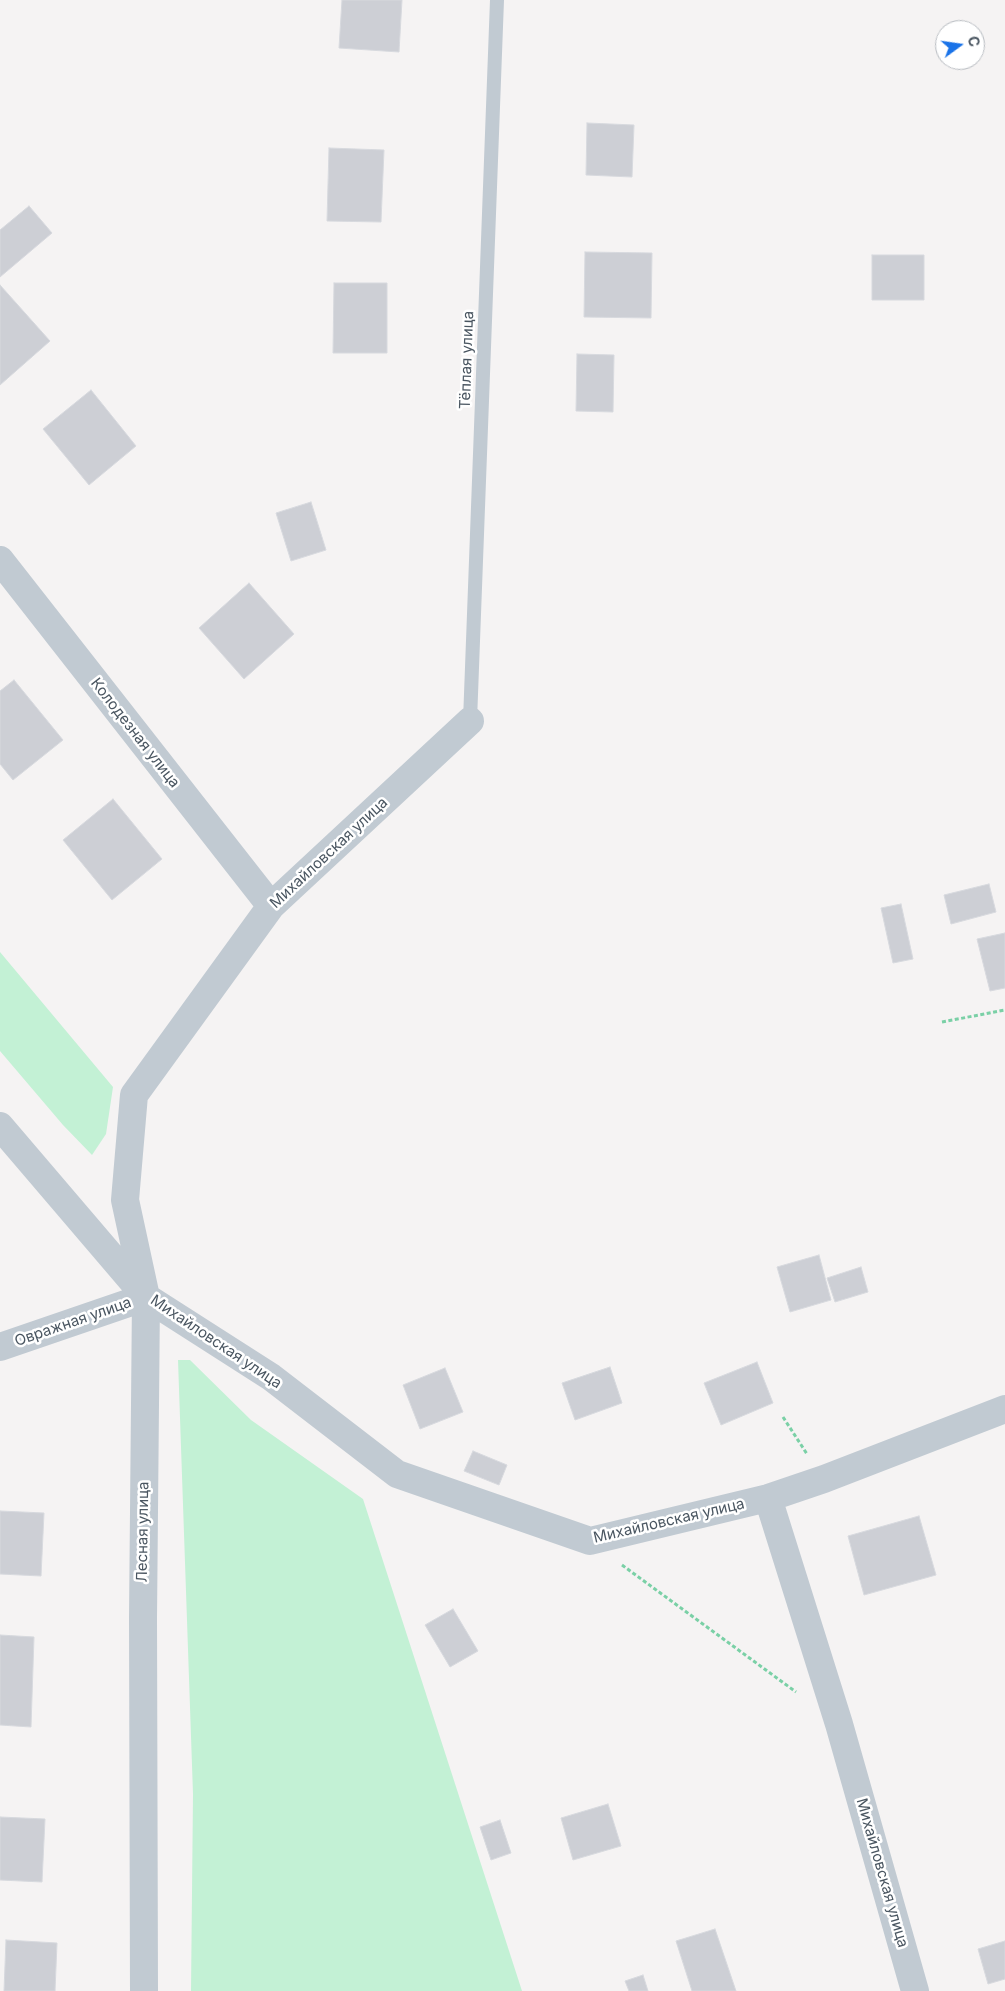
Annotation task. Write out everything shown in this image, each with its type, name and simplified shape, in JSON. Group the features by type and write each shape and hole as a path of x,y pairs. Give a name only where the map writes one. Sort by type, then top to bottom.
{"street":[{"name":"Колодезная улица","path":"0,560 271,906"},
{"name":"Михайловская улица","path":"470,721 271,906 134,1095 125,1200 146,1297 271,1377 397,1474 590,1541 768,1498 824,1480 1005,1409"},
{"path":"0,1126 146,1297"},
{"name":"Овражная улица","path":"0,1347 146,1297"},
{"name":"Лесная улица","path":"144,1991 143,1618 146,1297"},
{"name":"Михайловская улица","path":"768,1498 839,1724 915,1991"}],"lane":[{"name":"Тёплая улица","path":"470,721 497,0"}],"path":[{"path":"942,1022 1005,1010"},
{"path":"783,1417 824,1480"},
{"path":"590,1541 799,1694"}],"green space":[{"path":"0,952 113,1087 106,1134 92,1155 63,1125 0,1051"},
{"path":"178,1360 190,1360 251,1420 363,1499 522,1991 191,1991 193,1794"}],"building":[{"path":"342,0 402,0 399,52 339,48"},
{"path":"587,123 634,125 632,177 586,175"},
{"path":"329,148 384,150 381,222 327,221"},
{"path":"29,206 52,233 0,277 0,230"},
{"path":"585,252 652,253 651,318 584,317"},
{"path":"872,255 924,255 924,300 872,300"},
{"path":"334,283 387,283 387,353 333,353"},
{"path":"0,285 50,341 0,385"},
{"path":"577,354 614,355 613,412 576,411"},
{"path":"91,390 136,446 89,485 43,429"},
{"path":"311,502 326,550 291,561 276,513"},
{"path":"249,583 294,634 244,679 199,628"},
{"path":"14,680 63,740 13,780 0,764 0,691"},
{"path":"113,799 162,859 112,900 63,840"},
{"path":"989,884 996,912 951,924 944,895"},
{"path":"901,904 913,959 893,963 881,908"},
{"path":"1005,933 1005,988 990,991 977,939"},
{"path":"819,1255 831,1300 790,1312 777,1267"},
{"path":"861,1267 868,1292 835,1302 827,1278"},
{"path":"757,1362 773,1403 721,1425 704,1383"},
{"path":"610,1367 622,1403 575,1420 562,1383"},
{"path":"445,1368 463,1412 420,1429 403,1385"},
{"path":"473,1451 507,1465 499,1485 464,1471"},
{"path":"0,1511 44,1513 41,1576 0,1574"},
{"path":"919,1516 936,1575 864,1595 848,1536"},
{"path":"453,1609 478,1651 450,1667 425,1625"},
{"path":"0,1635 34,1637 31,1727 0,1725"},
{"path":"608,1804 621,1846 573,1860 561,1818"},
{"path":"0,1817 45,1819 42,1882 0,1880"},
{"path":"500,1820 511,1853 491,1860 480,1827"},
{"path":"715,1929 736,1991 692,1991 676,1941"},
{"path":"6,1940 57,1943 55,1991 4,1991"},
{"path":"1005,1941 1005,1979 988,1984 978,1949"},
{"path":"643,1975 648,1991 629,1991 625,1981"}]}
